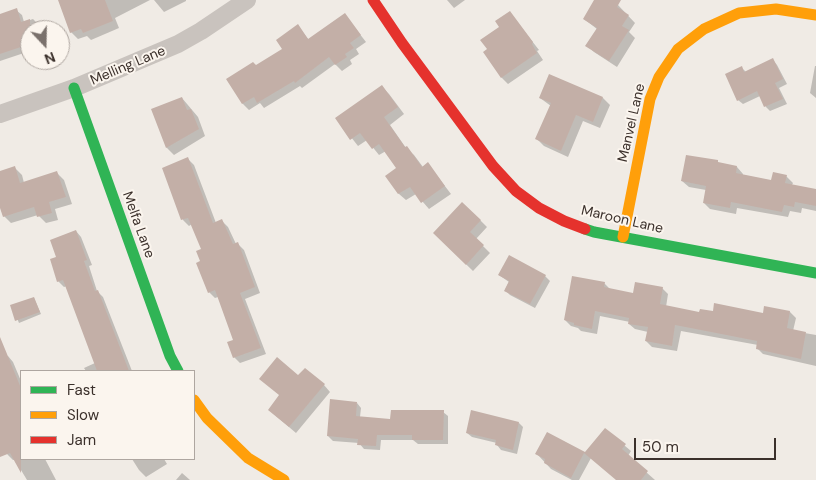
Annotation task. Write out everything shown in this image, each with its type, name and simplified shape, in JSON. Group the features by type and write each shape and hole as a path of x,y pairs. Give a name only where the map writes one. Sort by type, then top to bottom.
{"street":[{"name":"Melling Lane","path":"0,114 74,88 178,44 247,0"},
{"name":"Maroon Lane","path":"373,0 462,126 493,166 516,191 539,208 564,221 594,232 816,273"},
{"name":"Manvel Lane","path":"623,237 650,99 663,70 678,49 704,29 739,13 762,9 776,9 816,15"},
{"name":"Melfa Lane","path":"74,88 137,267 170,356 177,370"},
{"path":"195,401 207,418 242,452 284,480"}],"building":[{"path":"58,0 105,0 113,21 83,33 81,29 70,33 70,20 65,20"},
{"path":"594,0 621,0 617,7 629,15 622,26 629,30 609,61 585,46 597,28 583,19"},
{"path":"17,8 20,20 20,47 0,54 0,14"},
{"path":"510,11 533,42 532,44 537,53 501,78 483,52 487,49 480,40 499,27 495,21"},
{"path":"345,13 361,35 350,43 354,48 345,54 347,57 335,65 329,57 295,83 294,81 257,103 254,97 242,104 226,79 253,62 256,65 282,49 276,40 298,24 308,39"},
{"path":"773,58 783,79 775,83 783,99 764,107 757,91 737,101 725,74 742,66 744,72"},
{"path":"549,74 603,97 593,122 576,115 561,151 535,139 551,103 539,98"},
{"path":"382,85 398,107 384,117 422,167 428,162 445,186 421,203 410,187 398,194 385,176 396,168 379,144 372,149 360,133 350,140 335,118"},
{"path":"182,97 187,110 191,109 199,129 166,148 151,109"},
{"path":"686,155 718,160 718,162 737,166 736,173 771,180 773,172 787,175 785,183 816,189 816,206 795,202 794,207 784,205 782,212 731,202 730,208 703,203 706,186 681,181"},
{"path":"188,157 213,223 222,219 233,244 238,242 255,287 240,293 261,348 233,358 227,342 233,340 215,290 208,293 196,263 200,261 196,251 201,249 188,218 181,220 162,168"},
{"path":"15,166 20,183 57,171 66,197 49,202 52,213 37,217 34,207 3,217 0,208 0,171"},
{"path":"462,202 481,220 470,232 484,245 466,265 433,233"},
{"path":"76,230 87,260 84,261 95,291 98,290 129,370 97,370 63,280 57,282 50,259 56,257 50,240"},
{"path":"509,255 546,275 530,304 504,291 509,281 498,275"},
{"path":"572,276 605,282 604,287 633,293 635,282 663,287 660,304 699,312 700,309 713,311 714,303 763,313 764,306 790,311 787,328 806,332 801,359 756,349 757,341 675,325 672,346 645,341 648,327 628,324 629,318 595,311 592,329 574,325 574,323 564,320"},
{"path":"34,297 40,312 15,321 10,305"},
{"path":"0,337 20,386 21,473 10,453 0,457"},
{"path":"277,357 298,375 305,368 325,384 289,427 268,410 279,395 259,379"},
{"path":"330,399 357,402 356,416 390,419 391,410 444,410 443,440 412,440 412,435 377,435 376,446 357,445 358,439 327,436"},
{"path":"471,410 519,422 513,450 495,445 496,440 466,433"},
{"path":"605,428 626,444 622,449 648,471 641,480 616,480 584,453 571,478 544,463 545,459 535,454 547,432 585,452"}],"traffic: fast":[{"path":"74,88 170,356 177,370"},
{"path":"585,229 816,273"}],"traffic: slow":[{"path":"623,237 650,99 659,77 678,49 704,29 739,13 776,9 816,15"},
{"path":"195,401 207,418 248,458 284,480"}],"traffic: jam":[{"path":"373,0 402,43 493,166 516,191 539,208 585,229"}]}
